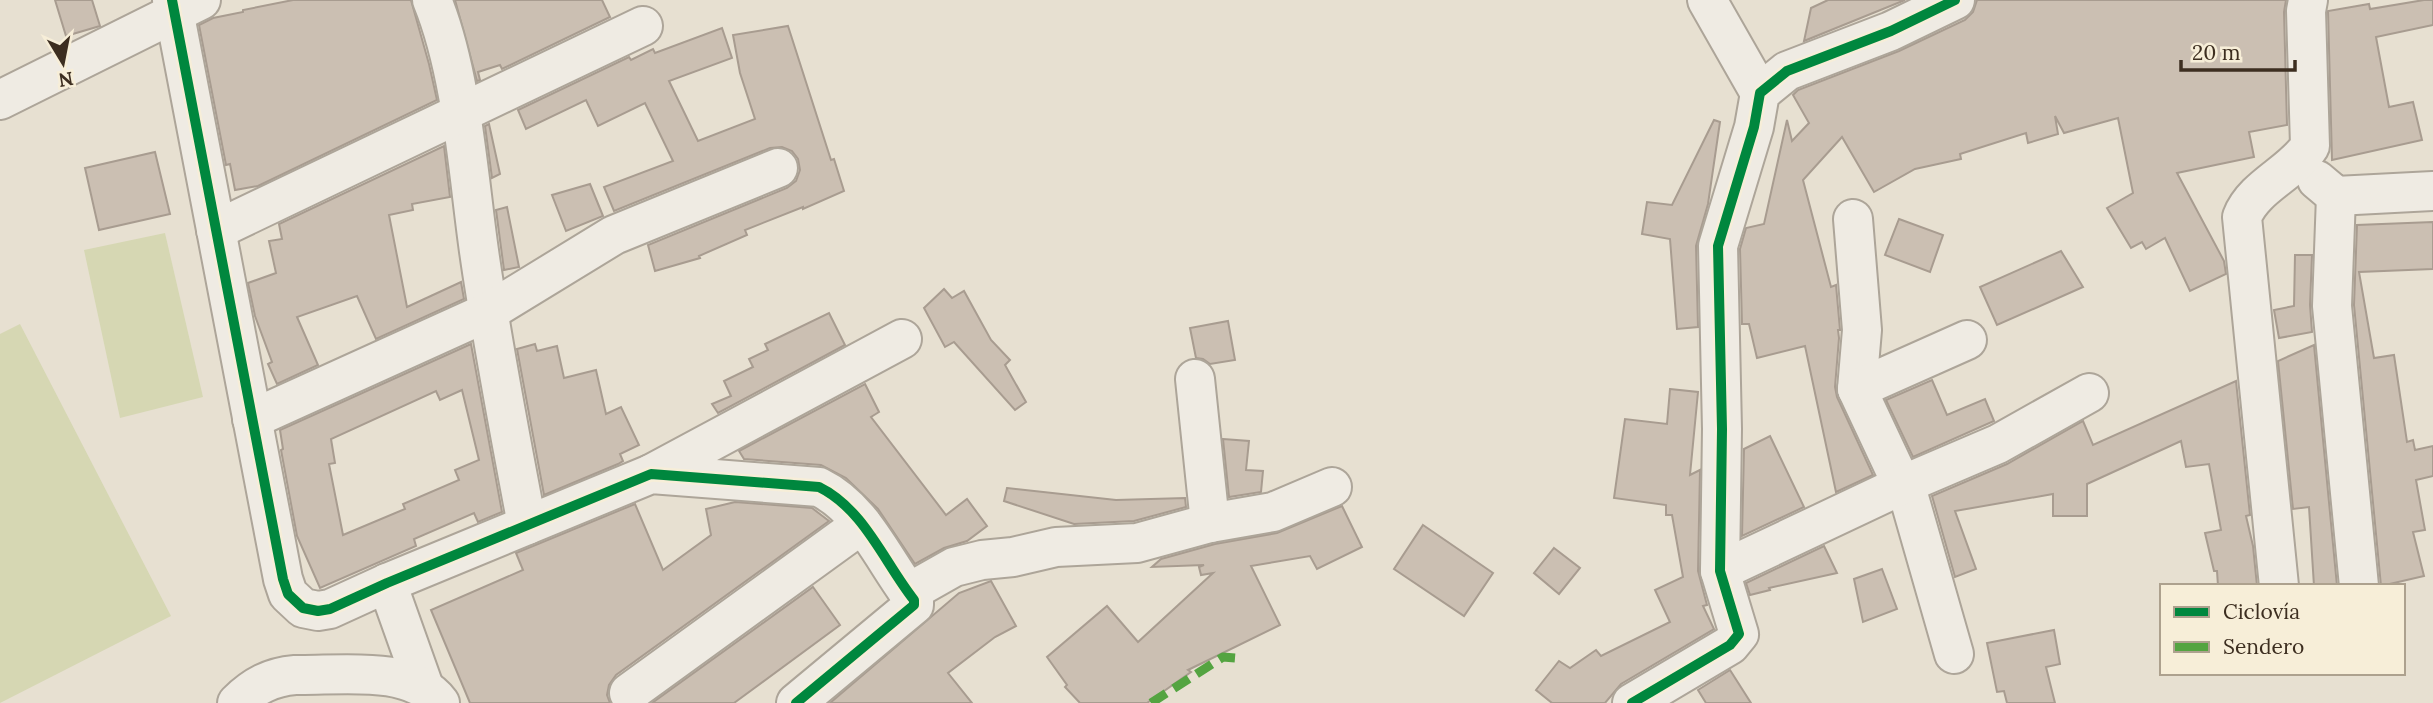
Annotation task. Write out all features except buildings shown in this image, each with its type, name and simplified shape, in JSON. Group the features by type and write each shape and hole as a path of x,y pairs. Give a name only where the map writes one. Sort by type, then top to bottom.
{"street":[{"path":"432,0 443,28 460,114 488,312 527,525"},
{"path":"1632,703 1737,639 1739,634 1720,571 1722,429 1718,246 1754,127 1760,93 1707,0"},
{"path":"1760,93 1787,71 1891,31 1955,0"},
{"path":"2279,584 2242,217 2253,199 2302,158 2310,146 2306,11 2308,0"},
{"path":"0,100 183,4 216,230 283,579 288,594 303,608 330,610 387,583 651,474 902,339"},
{"path":"216,230 643,26"},
{"path":"2302,158 2318,183 2336,196 2433,191"},
{"path":"252,419 488,312 614,234 778,169"},
{"path":"2336,196 2332,306 2359,584"},
{"path":"1853,219 1863,330 1857,389 1909,497 1954,654"},
{"path":"1857,389 1968,340"},
{"path":"1195,379 1210,523"},
{"path":"1720,571 1902,485 1998,444 2089,394"},
{"path":"651,474 819,487 837,496 862,524 914,600 914,604 796,703"},
{"path":"908,593 954,567 982,560 1013,557 1056,547 1137,543 1210,523 1273,512 1332,487"},
{"path":"629,693 862,524"},
{"path":"387,583 432,695"},
{"path":"237,703 262,683 287,676 393,676 432,695"}],"green space":[{"path":"165,233 203,397 120,418 84,250"},
{"path":"20,324 171,616 0,703 0,334"}],"marked path":[{"path":"1151,703 1223,657 1235,658"}],"cycle path":[{"path":"172,0 288,594 303,608 318,611 330,609 651,474 819,487 835,497 861,522 914,600 914,605 796,703"},
{"path":"1632,703 1730,645 1739,634 1720,571 1722,429 1718,246 1754,127 1760,93 1787,71 1891,31 1955,0"}]}
